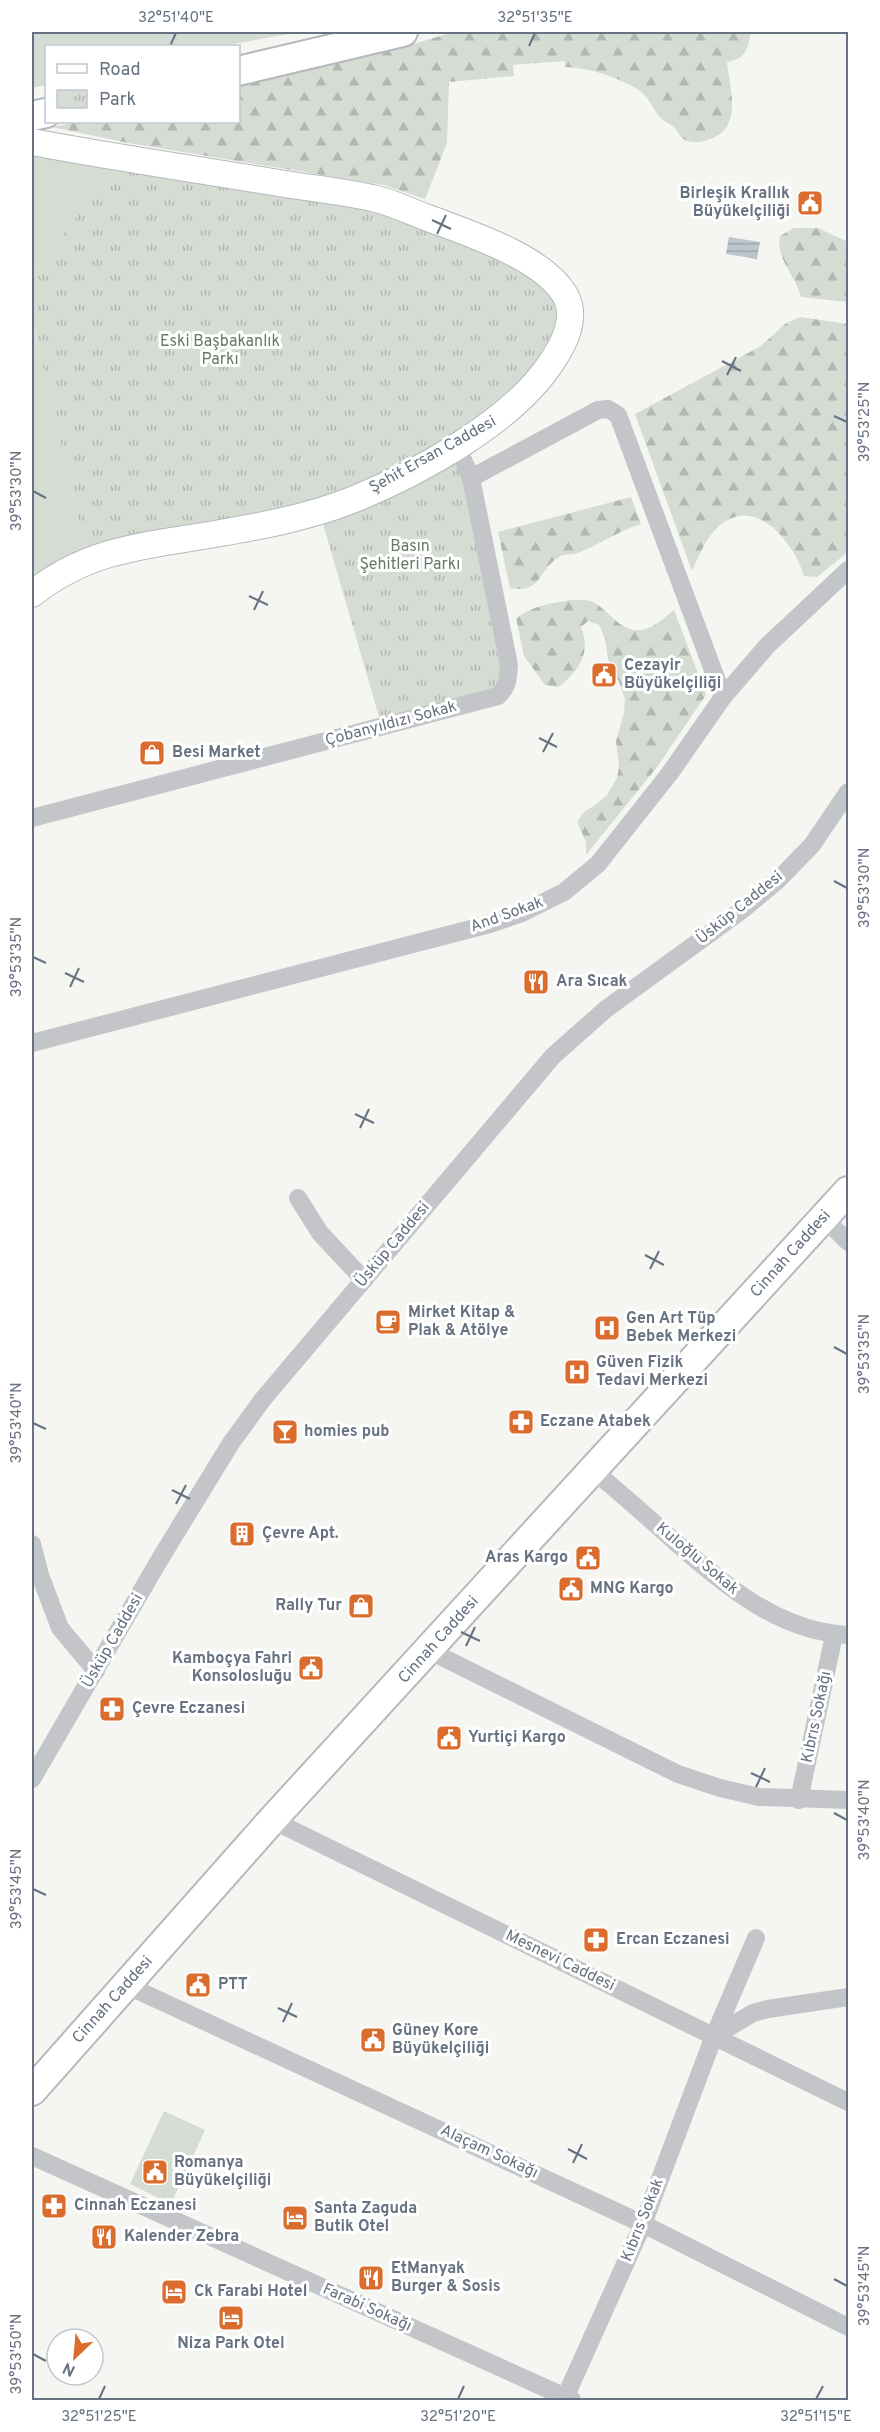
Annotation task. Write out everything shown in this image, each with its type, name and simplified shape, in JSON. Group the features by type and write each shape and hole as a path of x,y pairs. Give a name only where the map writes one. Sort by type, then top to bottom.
{"main road":[{"path":"240,71 403,32"},
{"name":"Şehit Ersan Caddesi","path":"32,142 378,200 491,242 539,270 556,283 567,298 570,314 563,346 528,392 501,417 457,446 407,474 351,501 298,516 222,532 135,546 88,560 46,582 32,594"},
{"name":"Cinnah Caddesi","path":"32,2091 272,1820 430,1651 849,1191"}],"street":[{"path":"471,478 598,410 608,409 618,415 723,697"},
{"name":"Çobanyıldızı Sokak","path":"32,818 498,696 505,690 508,683 509,665 471,478 457,446"},
{"name":"And Sokak","path":"32,1043 490,924 522,913 564,892 598,864 670,774 723,697 767,646 849,570"},
{"name":"Üsküp Caddesi","path":"32,1779 160,1559 231,1443 263,1399 553,1056 606,1009 742,910 778,880 812,845 849,792"},
{"path":"298,1198 321,1233 364,1280"},
{"path":"824,1218 849,1242"},
{"name":"Kuloğlu Sokak","path":"593,1470 728,1587 762,1608 798,1625 841,1635"},
{"path":"32,1544 40,1575 60,1628 96,1671"},
{"name":"Kıbrıs Sokağı","path":"799,1800 841,1635"},
{"path":"430,1651 678,1774 720,1788 759,1797 849,1800"},
{"name":"Mesnevi Caddesi","path":"272,1820 849,2102"},
{"path":"714,2037 756,1938"},
{"name":"Alaçam Sokağı","path":"126,1985 643,2223 849,2326"},
{"path":"714,2037 753,2013 849,1997"},
{"name":"Kıbrıs Sokak","path":"567,2399 643,2223 714,2037"},
{"name":"Farabi Sokağı","path":"32,2156 567,2399"}],"green space":[{"path":"32,32 300,32 228,45 45,45 45,85 32,88"},
{"path":"453,32 751,32 745,52 739,58 727,62 732,108 726,127 719,135 700,142 690,142 681,137 674,127 659,116 646,96 639,90 604,74 565,67 565,61 513,65 514,76 449,82 447,143 425,199 384,185 128,143 52,127 73,123 240,123 240,86 407,46"},
{"path":"32,142 125,158 106,186 78,215 32,275"},
{"name":"Eski Başbakanlık Parkı","path":"125,158 379,200 556,283 563,346 457,446 505,690 382,727 319,510 88,560 32,320 32,275 78,215 106,186"},
{"path":"794,228 818,228 848,242 848,302 801,297 780,252 779,244 780,236"},
{"path":"800,317 848,324 848,552 817,577 804,576 795,554 769,524 758,518 735,517 713,532 692,571 635,414 761,346 785,324"},
{"path":"32,320 88,560 32,594"},
{"path":"631,497 641,524 578,553 561,556 553,561 535,584 529,587 510,588 498,532"},
{"path":"571,600 593,602 622,625 637,630 652,627 674,610 706,695 657,767 586,855 586,842 577,822 585,811 607,795 617,778 619,767 616,741 624,713 625,699 614,668 608,660 605,638 599,625 588,621 581,627 585,645 582,660 573,674 559,687 545,685 524,656 516,618 536,608"},
{"path":"164,2111 205,2130 171,2204 130,2184"}],"shaded area":[{"path":"729,237 760,242 757,259 726,254"}],"place":[{"name":"Birleşik Krallık Büyükelçiliği","path":"810,203"},
{"name":"Cezayir Büyükelçiliği","path":"604,675"},
{"name":"Besi Market","path":"152,753"},
{"name":"Ara Sıcak","path":"536,982"},
{"name":"Mirket Kitap & Plak & Atölye","path":"388,1322"},
{"name":"Gen Art Tüp Bebek Merkezi","path":"607,1328"},
{"name":"Güven Fizik Tedavi Merkezi","path":"577,1372"},
{"name":"Eczane Atabek","path":"521,1422"},
{"name":"homies pub","path":"285,1432"},
{"name":"Çevre Apt.","path":"242,1534"},
{"name":"Aras Kargo","path":"588,1558"},
{"name":"MNG Kargo","path":"571,1589"},
{"name":"Rally Tur","path":"361,1606"},
{"name":"Kamboçya Fahri Konsolosluğu","path":"311,1668"},
{"name":"Çevre Eczanesi","path":"112,1709"},
{"name":"Yurtiçi Kargo","path":"449,1738"},
{"name":"Ercan Eczanesi","path":"596,1940"},
{"name":"PTT","path":"198,1985"},
{"name":"Güney Kore Büyükelçiliği","path":"373,2040"},
{"name":"Romanya Büyükelçiliği","path":"155,2172"},
{"name":"Cinnah Eczanesi","path":"54,2206"},
{"name":"Santa Zaguda Butik Otel","path":"295,2218"},
{"name":"Kalender Zebra","path":"104,2237"},
{"name":"EtManyak Burger & Sosis","path":"371,2278"},
{"name":"Ck Farabi Hotel","path":"174,2292"},
{"name":"Niza Park Otel","path":"231,2318"}],"park label":[{"name":"Basın Şehitleri Parkı","path":"410,556"}]}
